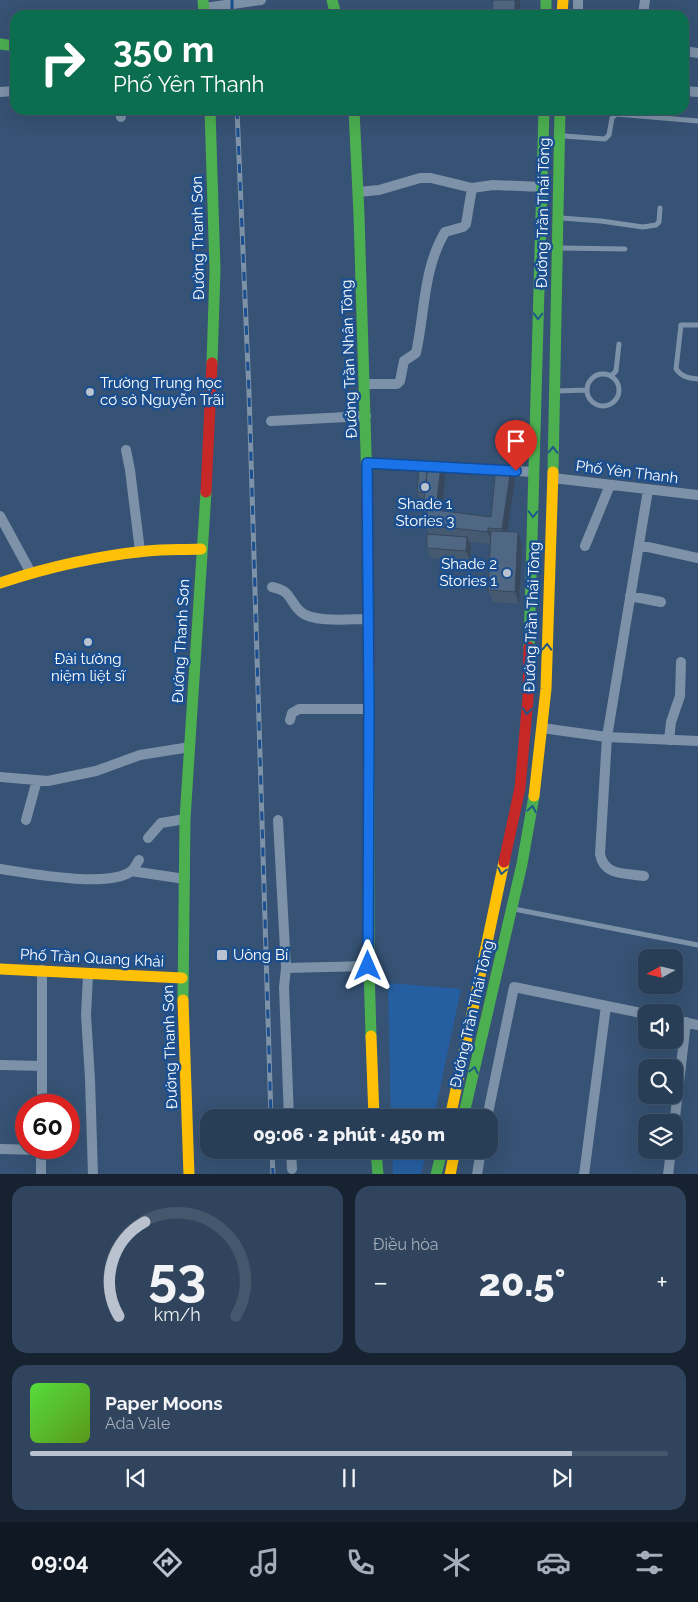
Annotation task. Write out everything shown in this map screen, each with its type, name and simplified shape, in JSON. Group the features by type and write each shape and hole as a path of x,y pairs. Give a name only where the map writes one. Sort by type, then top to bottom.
{"main road":[{"name":"Đường Thanh Sơn","path":"189,1174 182,978 185,819 208,456 215,270 210,115"},
{"name":"Đường Trần Nhân Tông","path":"354,115 366,384 369,709 368,966 374,1109"},
{"name":"Đường Trần Thái Tông","path":"452,1109 520,788 528,698 544,115"},
{"name":"Đường Trần Thái Tông","path":"465,1109 522,864 536,787 546,689 560,115"},
{"path":"542,146 560,140"},
{"path":"0,583 31,573 86,560 140,552 201,549"},
{"path":"531,612 548,612"},
{"name":"Phố Trần Quang Khải","path":"0,969 42,970 88,975 182,978"},
{"path":"377,1159 378,1174"},
{"path":"436,1174 440,1159"},
{"path":"450,1174 453,1159"}],"street":[{"path":"204,8 262,0"},
{"path":"358,192 379,190 420,178 431,178 472,188 493,185 542,187"},
{"path":"366,384 397,384 400,381 404,361 416,352 426,283 432,261 445,232 463,227 466,224 472,188"},
{"path":"270,421 366,416"},
{"path":"126,450 140,552"},
{"path":"367,463 534,472"},
{"name":"Phố Yên Thanh","path":"552,478 698,495"},
{"path":"585,546 610,485"},
{"path":"644,876 612,871 605,868 600,854 607,737 648,490"},
{"path":"0,516 31,573"},
{"path":"639,545 698,558"},
{"path":"272,587 287,592 300,612 308,617 334,620 367,619"},
{"path":"630,596 661,602"},
{"path":"670,740 671,722 680,696 681,662"},
{"path":"290,720 292,713 299,709 369,709"},
{"path":"542,728 607,737 698,741"},
{"path":"0,777 48,781 96,771 140,756 190,747"},
{"path":"26,820 37,780"},
{"path":"148,838 161,823 185,819"},
{"path":"278,820 286,968 284,987 289,1109"},
{"path":"131,872 139,860"},
{"path":"0,869 38,876 88,880 120,877 131,872 185,879"},
{"path":"286,968 368,966"},
{"path":"42,970 42,1094"},
{"path":"88,975 86,1015 90,1079 92,1174"},
{"path":"489,1109 514,987 638,1012"},
{"path":"584,1174 606,1006"},
{"path":"683,1022 698,1025"},
{"path":"675,1114 686,1022"},
{"path":"0,1065 42,1066"},
{"path":"0,1149 15,1149"},
{"path":"41,1159 41,1174"},
{"path":"291,1159 292,1169"},
{"path":"477,1174 480,1159"},
{"path":"668,1174 670,1159"}],"lane":[{"path":"560,140 605,138 609,135 612,118 615,115"},
{"path":"628,115 698,121"},
{"path":"558,218 601,221 643,227 656,225 659,222 660,208"},
{"path":"557,248 625,249"},
{"path":"698,325 681,325 676,369 681,375 698,379"},
{"path":"611,376 616,371 620,344"},
{"path":"602,374 611,376 618,382 619,387 618,396 612,403 604,406 595,404 588,397 587,390 588,384 594,376 602,374"},
{"path":"554,391 587,390"},
{"path":"512,908 698,945"}],"shaded area":[{"path":"388,983 461,989 436,1109 391,1109"},
{"path":"392,1159 425,1159 421,1174 393,1174"}],"building":[{"path":"493,0 515,0 515,10 492,10"},
{"path":"428,464 441,464 436,510 491,517 496,466 511,468 502,529 488,528 488,532 426,525 427,509 423,509"},
{"path":"419,469 427,470 425,493 417,492"},
{"name":"Shade 2 Stories 1","path":"491,531 518,532 515,592 488,590"},
{"path":"427,534 467,537 466,551 427,548"}],"railway":[{"path":"232,0 232,10"},
{"path":"237,115 249,392 271,1109"},
{"path":"272,1159 273,1174"}],"traffic: fast":[{"path":"203,0 204,10"},
{"path":"332,0 335,10"},
{"path":"546,0 546,10"},
{"path":"0,44 10,45"},
{"path":"210,115 215,270 212,363"},
{"path":"354,115 367,486"},
{"path":"529,647 544,115"},
{"path":"553,472 560,115"},
{"path":"183,1000 185,819 206,492"},
{"path":"369,670 369,966 371,1036"},
{"path":"465,1109 522,864 534,796"},
{"path":"377,1159 378,1174"},
{"path":"436,1174 440,1159"}],"traffic: slow":[{"path":"562,10 563,0"},
{"path":"534,796 546,689 553,472"},
{"path":"0,583 54,567 91,559 154,550 201,549"},
{"path":"452,1109 504,862"},
{"path":"0,969 182,978"},
{"path":"183,1000 189,1174"},
{"path":"371,1036 374,1109"},
{"path":"450,1174 453,1159"}],"traffic: jam":[{"path":"206,492 212,363"},
{"path":"367,486 369,670"},
{"path":"504,862 520,788 528,698 529,647"}],"place":[{"name":"Trường Trung học cơ sở Nguyễn Trãi","path":"90,392"},
{"name":"Shade 1 Stories 3","path":"425,487"},
{"name":"Shade 2 Stories 1","path":"507,573"},
{"name":"Đài tưởng niệm liệt sĩ","path":"88,642"},
{"name":"Uông Bí","path":"222,955"}],"route":[{"path":"368,966 369,709 367,463 516,471"}]}
